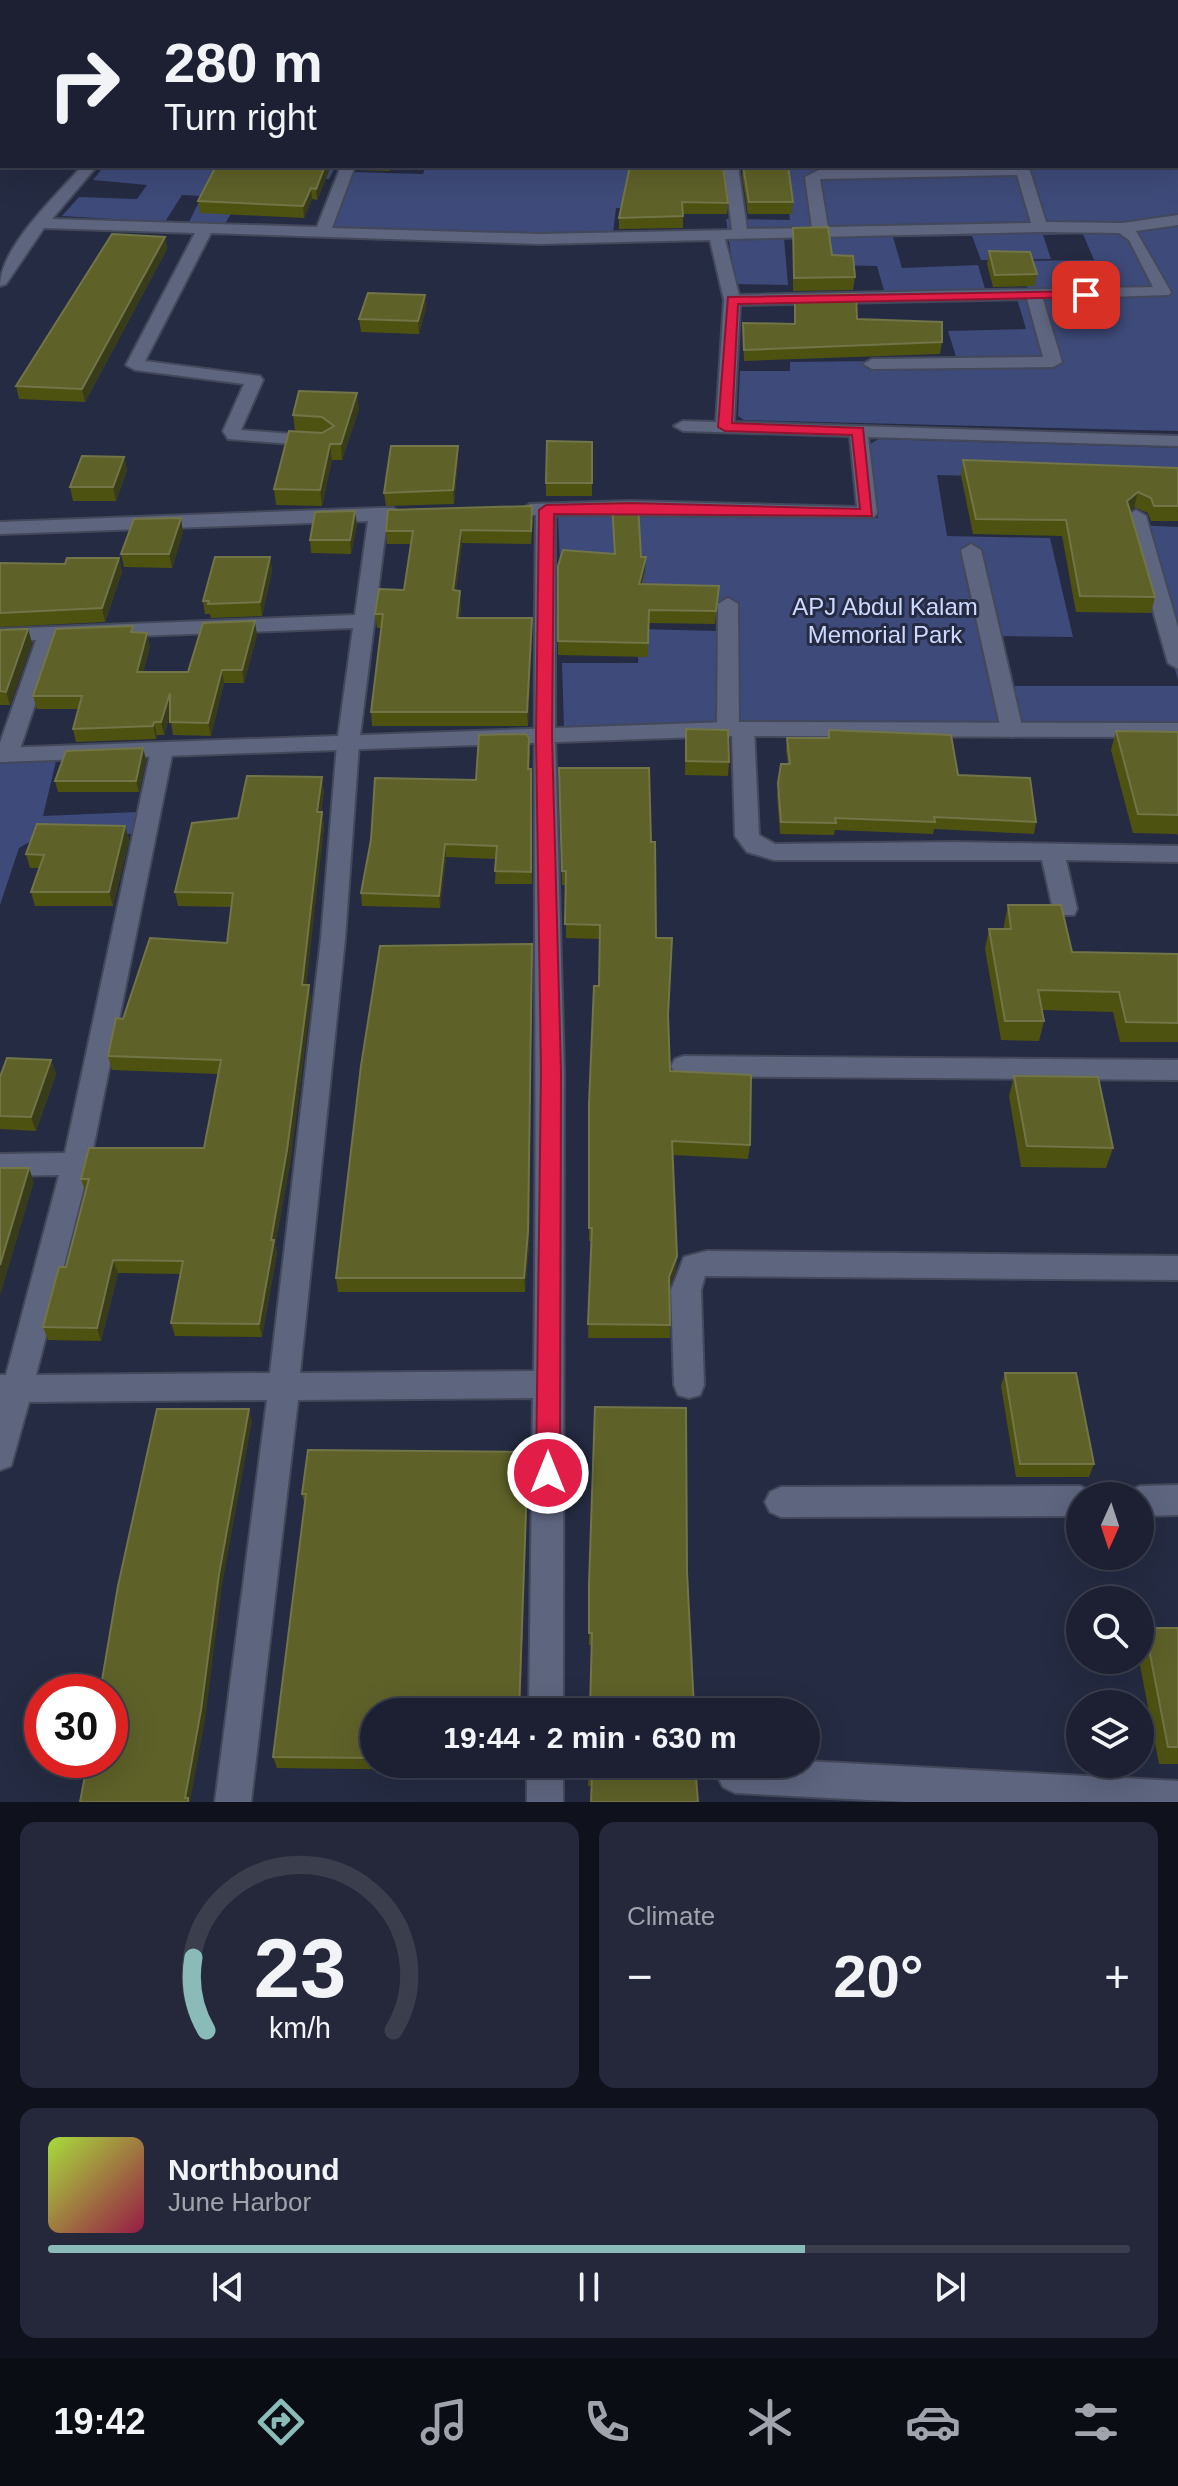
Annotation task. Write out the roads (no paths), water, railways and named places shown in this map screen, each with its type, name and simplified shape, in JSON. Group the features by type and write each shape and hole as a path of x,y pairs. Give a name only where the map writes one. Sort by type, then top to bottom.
{"street":[{"path":"0,281 40,223 88,168"},
{"path":"322,233 347,168"},
{"path":"731,168 740,236"},
{"path":"821,234 812,177 815,175 1023,168 1040,227"},
{"path":"40,223 539,239 1040,227 1123,228 1178,220"},
{"path":"732,300 1034,297 1163,292 1135,238 1123,228"},
{"path":"205,229 135,365 254,380 235,422 234,435 324,441"},
{"path":"717,237 732,300 725,427"},
{"path":"872,364 1053,362 1034,297"},
{"path":"683,426 1178,441"},
{"path":"516,511 631,507 867,513 858,431"},
{"path":"546,510 544,736 551,1071 546,1698"},
{"path":"0,528 408,513"},
{"path":"233,1802 284,1386 333,939 348,744 378,514"},
{"path":"1136,516 1178,663"},
{"path":"971,550 1012,730"},
{"path":"728,604 747,836 755,846 774,852 1178,854"},
{"path":"0,635 365,621"},
{"path":"49,633 4,755 736,729 1178,730"},
{"path":"0,1456 10,1389 76,1164 162,750"},
{"path":"1052,852 1065,909"},
{"path":"684,1066 1178,1070"},
{"path":"0,1165 76,1164"},
{"path":"689,1385 686,1290 694,1266 707,1263 1178,1268"},
{"path":"10,1389 549,1384"},
{"path":"1154,1501 1178,1500"},
{"path":"781,1502 1066,1501"},
{"path":"545,1778 545,1802"},
{"path":"790,1778 1178,1799"}],"park label":[{"name":"APJ Abdul Kalam Memorial Park","path":"885,620"}]}
